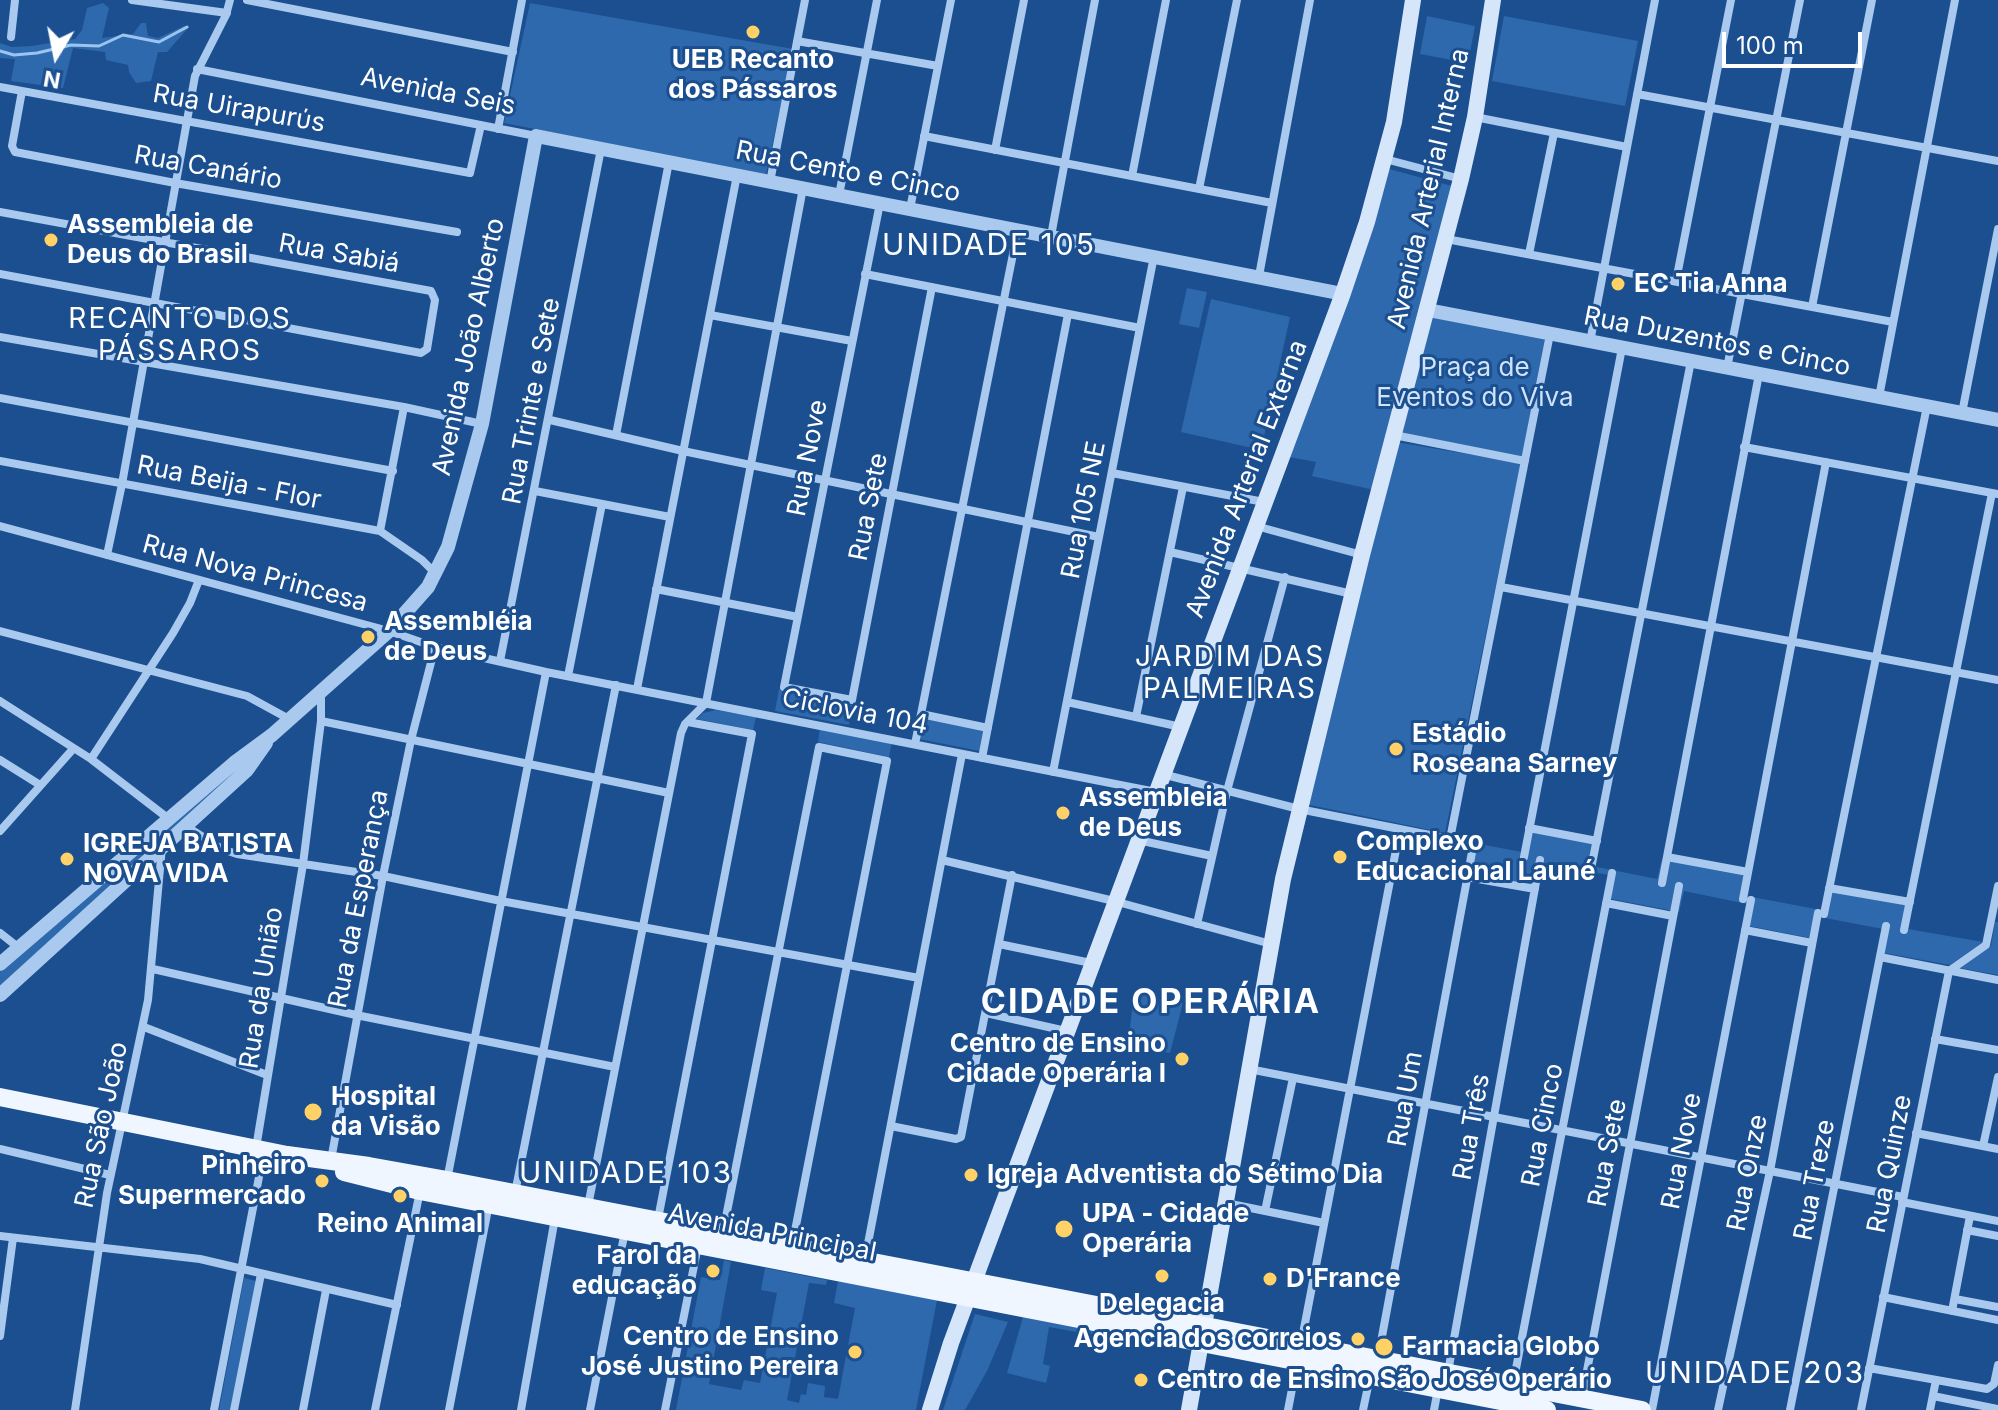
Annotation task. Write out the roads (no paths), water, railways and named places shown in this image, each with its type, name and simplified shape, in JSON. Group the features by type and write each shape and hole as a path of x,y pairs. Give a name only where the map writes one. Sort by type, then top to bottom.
{"main road":[{"name":"Avenida Arterial Externa","path":"930,1410 943,1366 977,1294 1091,963 1343,294 1385,159 1406,56 1413,0"},
{"name":"Avenida Arterial Interna","path":"1189,1410 1248,1069 1299,809 1461,179 1475,117 1493,0"},
{"name":"Avenida Principal","path":"0,1097 287,1155 420,1191 754,1256 1203,1334 1443,1381 1508,1399"},
{"name":"Avenida Principal","path":"287,1155 447,1180 865,1260 977,1294"},
{"path":"625,1231 632,1220 665,1222"},
{"path":"754,1256 770,1254 788,1257 792,1246"},
{"path":"1508,1399 1582,1398 1642,1410"},
{"path":"1508,1399 1547,1410"}],"street":[{"path":"11,37 15,0"},
{"path":"132,0 227,13"},
{"path":"107,555 197,69 227,13 230,0"},
{"path":"247,0 513,52"},
{"path":"498,129 522,0"},
{"path":"770,182 805,0"},
{"path":"839,195 877,0"},
{"path":"910,209 951,0"},
{"path":"995,150 1024,0"},
{"path":"1051,236 1095,0"},
{"path":"1132,176 1166,0"},
{"path":"1199,189 1237,0"},
{"path":"1259,276 1310,0"},
{"path":"1590,342 1655,0"},
{"path":"1676,281 1731,0"},
{"path":"1727,368 1800,0"},
{"path":"1812,307 1872,0"},
{"path":"1879,397 1955,0"},
{"path":"797,41 938,66"},
{"name":"Avenida Seis","path":"197,69 669,162"},
{"name":"Rua Uirapurύs","path":"0,87 470,173 481,125"},
{"name":"Rua Canário","path":"22,91 12,146 15,152 457,232"},
{"path":"1637,94 1998,161"},
{"path":"1475,117 1627,147"},
{"path":"1529,254 1554,133"},
{"name":"Avenida João Alberto","path":"0,964 321,692 389,631 436,574 448,547 482,424 536,136"},
{"path":"924,136 1272,203"},
{"name":"Rua Trinte e Sete","path":"500,661 550,420 601,149"},
{"path":"1385,159 1461,179"},
{"path":"616,435 669,162"},
{"name":"Rua Cento e Cinco","path":"669,162 1343,294"},
{"path":"637,689 737,175"},
{"path":"587,1207 681,733 706,703 803,188"},
{"name":"Rua Nove","path":"818,694 784,687 880,203"},
{"name":"Rua Sabiá","path":"0,212 434,294 427,349 421,353 154,301"},
{"path":"915,744 1018,229"},
{"path":"1962,413 1998,229"},
{"path":"1446,239 1893,322"},
{"name":"Rua 105 NE","path":"1053,772 1154,256"},
{"path":"0,274 154,301"},
{"path":"865,274 1140,328"},
{"name":"Rua Sete","path":"818,694 852,700 932,287"},
{"name":"Rua Duzentos e Cinco","path":"1428,310 1998,420"},
{"path":"982,758 1068,314"},
{"path":"710,315 852,341"},
{"path":"1162,774 1299,809 1450,839 1550,334"},
{"path":"0,337 404,407 482,424"},
{"path":"1524,857 1571,600 1622,348"},
{"path":"1591,869 1691,361"},
{"path":"1662,883 1759,374"},
{"path":"0,398 393,471"},
{"name":"Rua Onze","path":"1718,1410 1770,1171 1812,943 1829,888 1927,406"},
{"path":"380,531 404,407"},
{"path":"550,420 683,451 1099,537"},
{"path":"1394,435 1525,461"},
{"path":"1744,447 1995,494 1955,672 1904,930"},
{"name":"Rua Beija - Flor","path":"0,461 380,531 422,560 436,574"},
{"name":"Rua Nove","path":"1652,1410 1745,930 1748,872 1826,462"},
{"path":"1112,473 1264,502"},
{"path":"1136,717 1183,487"},
{"path":"535,491 670,517"},
{"path":"568,676 602,504"},
{"name":"Rua Nova Princesa","path":"0,526 389,631 435,647 546,672"},
{"path":"1255,526 1362,555"},
{"path":"1170,552 1352,594"},
{"path":"1197,924 1227,791 1285,577"},
{"path":"91,759 151,669 190,603 199,580"},
{"path":"1501,587 1996,680"},
{"path":"656,589 798,617"},
{"path":"0,631 247,696 289,719"},
{"name":"Rua da Esperança","path":"331,1161 383,876 411,740 435,647"},
{"path":"447,1180 546,672"},
{"name":"Ciclovia 104","path":"546,672 1156,792"},
{"path":"515,1193 616,685"},
{"name":"Rua da União","path":"214,1410 241,1269 260,1149 267,1075 303,864 321,721 321,692"},
{"path":"0,701 91,759 170,819"},
{"path":"1067,702 1181,727"},
{"path":"921,714 988,728"},
{"path":"321,721 669,793"},
{"path":"665,1222 712,940 752,734 688,722"},
{"name":"Avenida João Alberto","path":"0,995 247,770 272,735"},
{"path":"723,1233 819,747 887,761 792,1246"},
{"path":"0,831 73,749"},
{"path":"865,1260 962,754"},
{"path":"0,760 40,785"},
{"path":"186,826 222,849 237,854 383,876 501,901 919,978"},
{"path":"1529,828 1597,841"},
{"path":"1288,1410 1400,829"},
{"path":"1138,840 1212,856"},
{"name":"Rua São João","path":"75,1410 110,1175 144,1027 153,969 162,847"},
{"name":"Rua Um","path":"1363,1410 1374,1368 1473,847"},
{"path":"1667,857 1748,872"},
{"path":"942,860 1114,901 1271,944"},
{"name":"Rua Três","path":"1434,1410 1443,1381 1494,1118 1540,860"},
{"name":"Rua Cinco","path":"1508,1399 1612,873"},
{"path":"891,1126 956,1139 961,1137 1012,875"},
{"path":"1467,877 1535,889"},
{"name":"Rua Sete","path":"1582,1398 1679,886"},
{"path":"1949,971 1986,945 1995,920 1998,886"},
{"path":"1829,888 1910,902"},
{"path":"1606,903 1673,916"},
{"name":"Rua Treze","path":"1790,1410 1886,926"},
{"path":"1745,930 1812,943"},
{"path":"0,933 19,948"},
{"path":"999,944 1091,963"},
{"path":"1880,957 1998,980"},
{"path":"153,969 356,1015 615,1067"},
{"name":"Rua Quinze","path":"1861,1410 1949,971"},
{"path":"986,1013 1066,1031"},
{"path":"144,1027 267,1075"},
{"path":"1935,1039 1998,1050"},
{"path":"1248,1069 1869,1190 1998,1221"},
{"path":"1983,1146 1998,1077"},
{"path":"1265,1211 1293,1078"},
{"path":"1987,1132 1998,1134"},
{"path":"1916,1133 1998,1149"},
{"path":"0,1149 110,1175"},
{"path":"375,1410 420,1191"},
{"path":"1226,1203 1324,1223"},
{"path":"449,1410 489,1204"},
{"path":"1952,1311 1970,1216"},
{"path":"521,1410 555,1217"},
{"path":"1967,1230 1998,1236"},
{"path":"590,1410 625,1231"},
{"path":"0,1236 200,1259 397,1305"},
{"path":"0,1336 13,1238"},
{"path":"665,1410 698,1245"},
{"path":"234,1410 261,1274"},
{"path":"303,1410 326,1290"},
{"path":"1883,1297 1998,1320"},
{"path":"1955,1299 1998,1307"},
{"path":"1869,1368 1992,1388 1998,1365"},
{"path":"1930,1410 1936,1380"},
{"path":"1933,1396 1998,1409"}],"waterway":[{"path":"0,51 14,55 71,45 99,46 123,35 159,42 187,27"}],"place":[{"name":"UEB Recanto dos Pássaros","path":"753,32"},
{"name":"Assembleia de Deus do Brasil","path":"51,240"},
{"name":"EC Tia Anna","path":"1618,284"},
{"name":"Assembléia de Deus","path":"368,637"},
{"name":"Estádio Roseana Sarney","path":"1396,749"},
{"name":"Assembleia de Deus","path":"1063,813"},
{"name":"Complexo Educacional Launé","path":"1340,857"},
{"name":"IGREJA BATISTA NOVA VIDA","path":"67,859"},
{"name":"Centro de Ensino Cidade Operária I","path":"1182,1059"},
{"name":"Hospital da Visão","path":"313,1112"},
{"name":"Igreja Adventista do Sétimo Dia","path":"971,1175"},
{"name":"Pinheiro Supermercado","path":"322,1181"},
{"name":"Reino Animal","path":"400,1196"},
{"name":"UPA - Cidade Operária","path":"1064,1229"},
{"name":"Farol da educação","path":"713,1271"},
{"name":"Delegacia","path":"1162,1276"},
{"name":"D'France","path":"1270,1279"},
{"name":"Agencia dos correios","path":"1358,1339"},
{"name":"Farmacia Globo","path":"1384,1347"},
{"name":"Centro de Ensino José Justino Pereira","path":"855,1352"},
{"name":"Centro de Ensino São José Operário","path":"1141,1380"}],"district":[{"name":"UNIDADE 105","path":"989,246"},
{"name":"RECANTO DOS PÁSSAROS","path":"180,336"},
{"name":"JARDIM DAS PALMEIRAS","path":"1230,674"},
{"name":"CIDADE OPERÁRIA","path":"1151,1003"},
{"name":"UNIDADE 103","path":"626,1174"},
{"name":"UNIDADE 203","path":"1755,1374"}],"park label":[{"name":"Praça de Eventos do Viva","path":"1475,383"}]}
